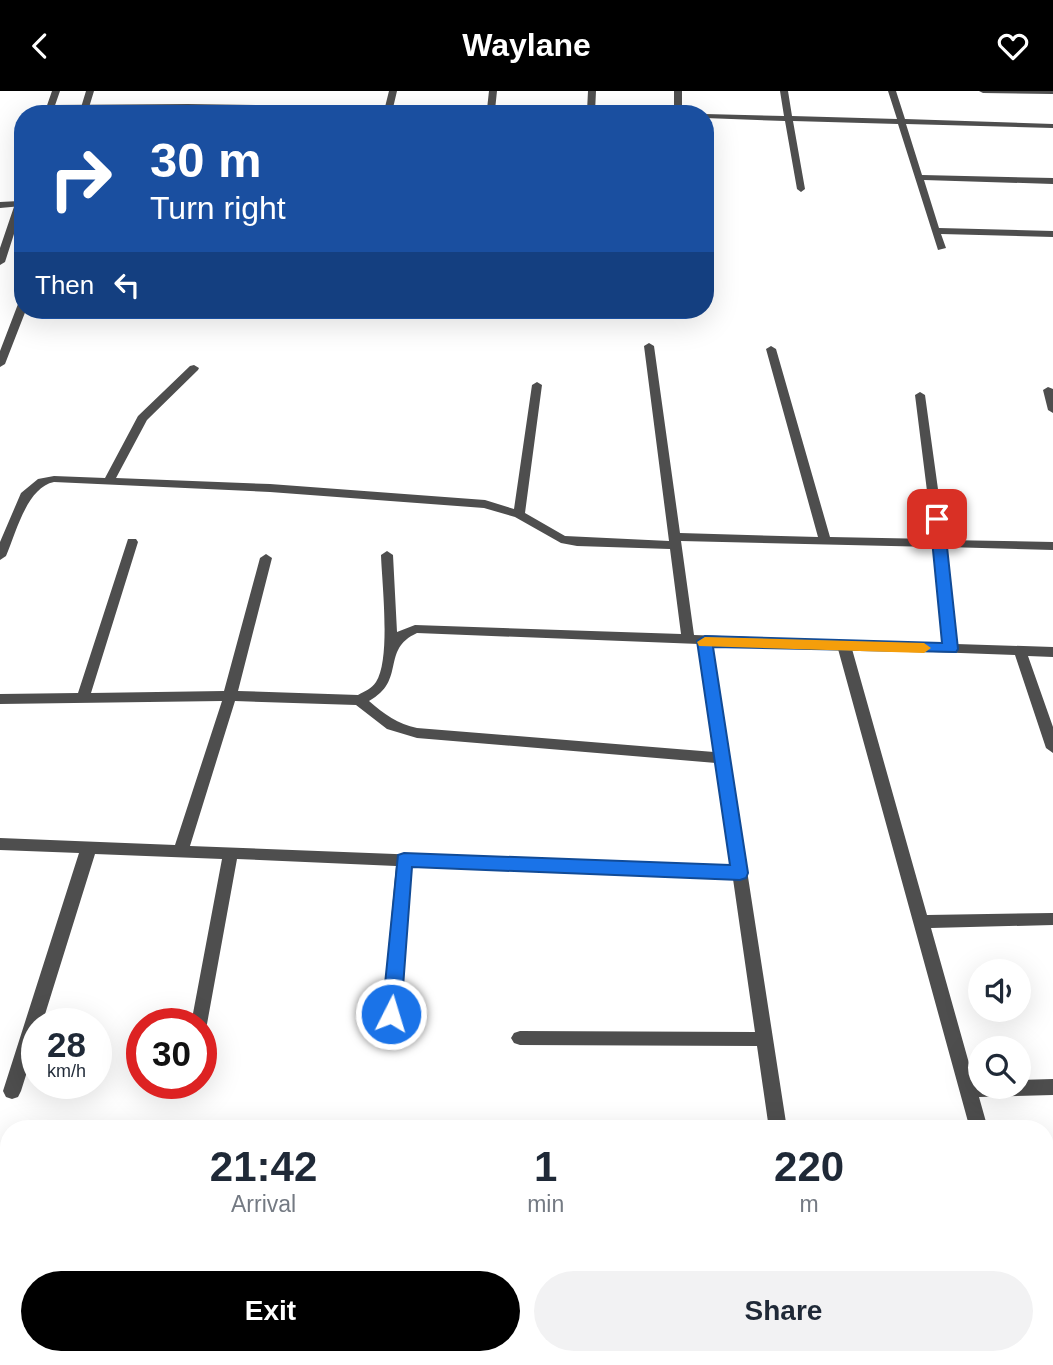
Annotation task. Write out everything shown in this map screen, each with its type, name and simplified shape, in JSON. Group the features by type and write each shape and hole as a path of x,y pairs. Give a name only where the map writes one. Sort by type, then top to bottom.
{"street":[{"path":"784,91 801,189"},
{"path":"892,91 941,248"},
{"path":"983,91 1053,92"},
{"path":"150,105 190,102 321,105"},
{"path":"714,116 1053,126"},
{"path":"919,177 1053,181"},
{"path":"0,262 14,219"},
{"path":"935,231 1053,234"},
{"path":"0,363 17,319"},
{"path":"649,346 688,641"},
{"path":"771,349 825,541"},
{"path":"109,481 142,418 194,368"},
{"path":"519,513 537,385"},
{"path":"1048,390 1053,410"},
{"path":"920,395 940,544 950,649"},
{"path":"0,556 27,493 34,486 54,479 277,488 485,504 519,513 561,539 577,542 825,541 1053,547"},
{"path":"83,698 132,542"},
{"path":"0,699 230,696 360,700 376,694 384,685 391,643 387,555"},
{"path":"181,851 230,696 266,558"},
{"path":"391,643 400,634 415,629 688,641 1053,652"},
{"path":"705,641 777,1120"},
{"path":"844,645 968,1089"},
{"path":"1020,650 1053,748"},
{"path":"360,700 380,719 396,729 416,733 723,758"},
{"path":"0,844 740,873"},
{"path":"12,1091 89,847"},
{"path":"202,1008 231,853"},
{"path":"389,1039 404,859"},
{"path":"921,922 1053,919"},
{"path":"520,1038 765,1039"},
{"path":"1031,1088 1053,1087"},
{"path":"971,1099 977,1120"}],"slow traffic":[{"path":"705,642 924,648"}],"route":[{"path":"391,1014 404,859 740,873 705,641 950,649 937,519"}]}
